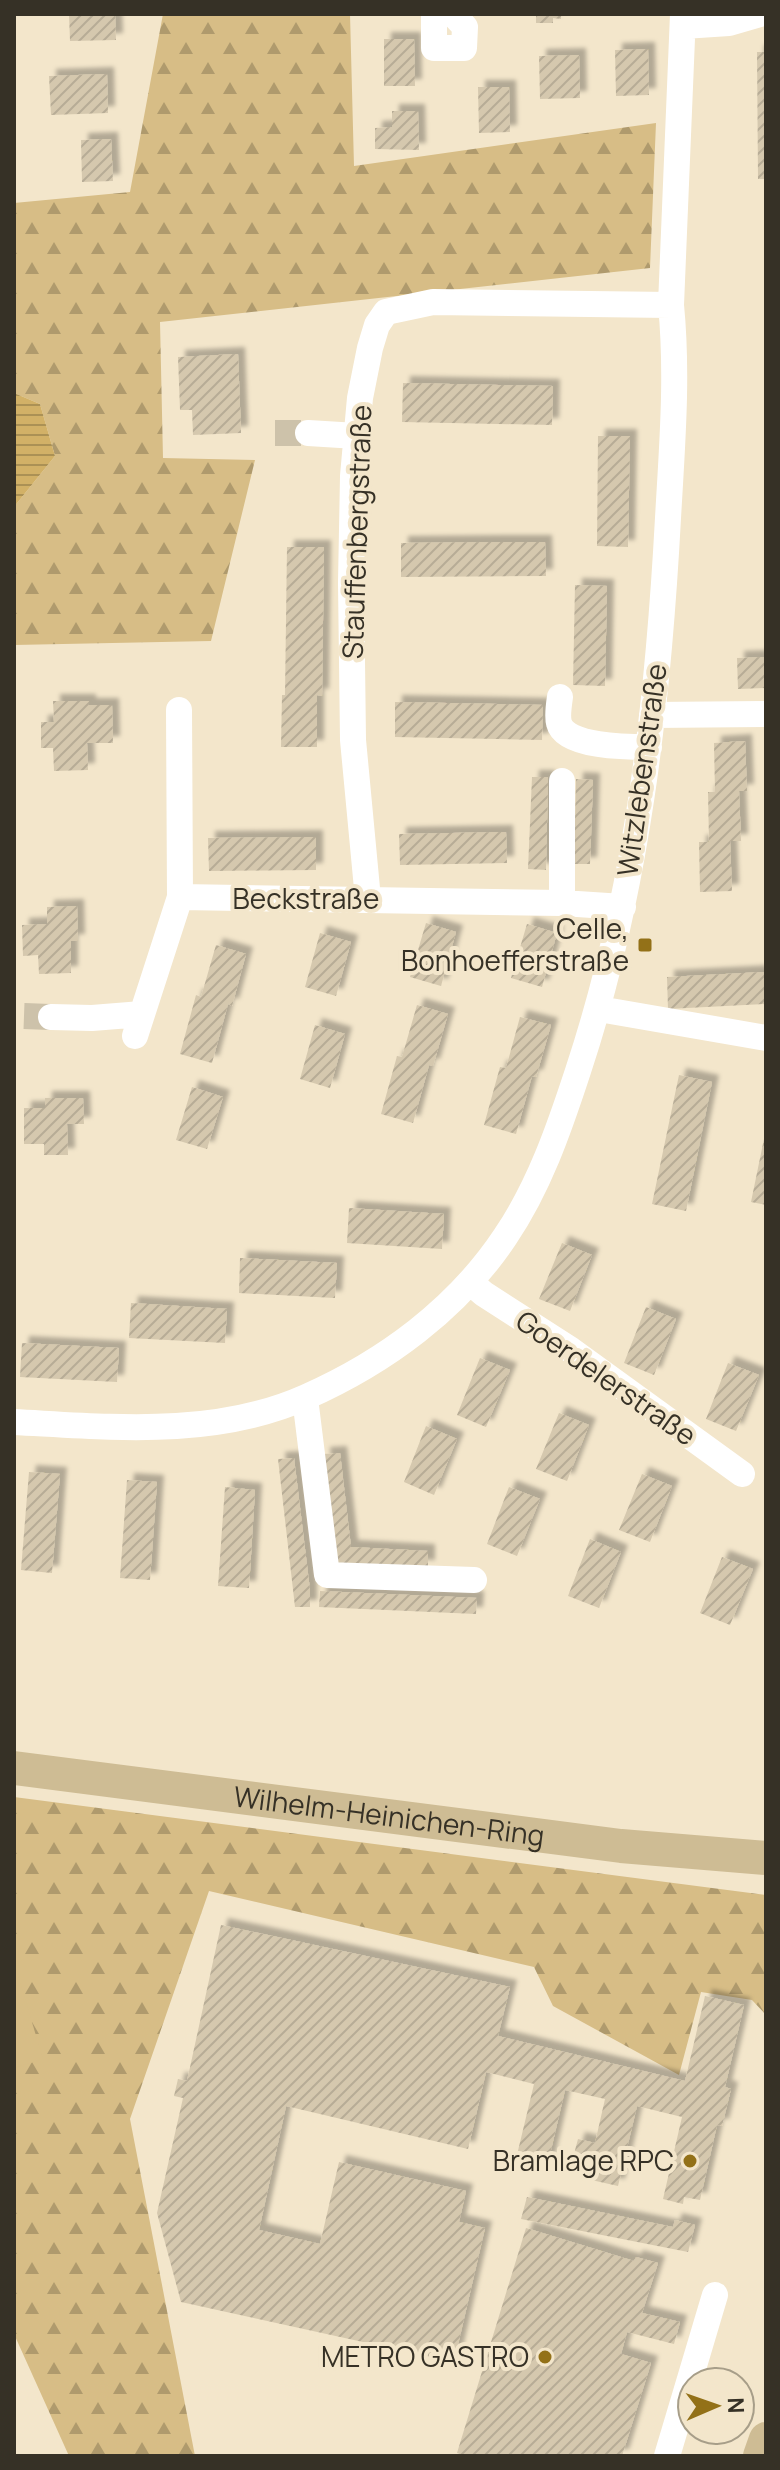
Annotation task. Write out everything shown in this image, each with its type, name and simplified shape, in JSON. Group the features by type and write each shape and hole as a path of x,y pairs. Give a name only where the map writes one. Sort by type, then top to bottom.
{"main road":[{"name":"Wilhelm-Heinichen-Ring","path":"14,1768 621,1846 766,1858"},
{"path":"760,2456 766,2439"}],"street":[{"path":"434,14 434,48 464,48 465,27 453,14"},
{"path":"683,20 729,23 760,14"},
{"name":"Witzlebenstraße","path":"14,1422 183,1427 267,1411 305,1398 369,1365 438,1315 471,1283 536,1188 599,1009 623,907 649,747 665,574 672,443 674,337 671,305 683,20"},
{"name":"Stauffenbergstraße","path":"368,899 353,740 351,583 357,436 370,348 377,325 386,312 433,302 671,305"},
{"path":"308,433 357,436"},
{"path":"560,697 559,724 567,734 578,740 649,747"},
{"path":"51,1017 92,1018 138,1025 180,897 179,710"},
{"path":"652,715 766,714"},
{"path":"562,781 562,903"},
{"name":"Beckstraße","path":"180,897 562,903 623,907"},
{"path":"599,1009 766,1038"},
{"name":"Goerdelerstraße","path":"471,1283 571,1350 742,1474"},
{"path":"305,1398 327,1575 474,1580"},
{"path":"667,2456 715,2295"}],"green space":[{"path":"163,14 350,14 354,166 656,123 650,268 160,322 163,458 255,460 211,641 14,645 14,507 55,456 40,404 14,393 14,203 130,192"},
{"path":"14,1797 766,1895 766,2015 752,2000 701,1992 679,2075 553,2006 534,1967 209,1891 130,2119 195,2456 69,2456 14,2334"},
{"path":"14,1962 43,2059 14,2068"}],"shaded area":[{"path":"14,393 40,404 55,456 14,507"}],"building":[{"path":"69,14 115,14 116,40 70,41"},
{"path":"536,14 561,14 561,19 553,18 553,23 536,23"},
{"path":"384,39 414,39 415,86 384,86"},
{"path":"648,49 649,95 616,96 615,50"},
{"path":"757,52 766,52 766,179 758,179"},
{"path":"579,55 580,98 540,99 539,56"},
{"path":"107,74 108,113 51,115 49,76"},
{"path":"478,87 509,87 510,132 479,133"},
{"path":"392,111 418,111 419,150 375,149 375,128 392,127"},
{"path":"111,139 113,181 82,182 81,140"},
{"path":"238,354 241,433 193,435 192,410 180,410 178,357"},
{"path":"403,383 553,386 552,425 402,422"},
{"path":"598,436 630,436 628,547 597,546"},
{"path":"545,542 546,576 401,577 401,543"},
{"path":"287,547 324,547 322,696 317,695 317,747 281,747 282,695 285,695"},
{"path":"575,585 607,586 605,686 573,685"},
{"path":"766,657 766,688 738,689 737,658"},
{"path":"53,701 89,701 89,705 112,705 113,743 87,743 88,770 54,771 53,748 41,748 41,722 54,722"},
{"path":"395,702 543,705 542,740 395,737"},
{"path":"745,741 747,791 739,791 741,841 730,841 732,891 700,892 699,842 709,842 708,792 715,792 714,743"},
{"path":"532,777 548,777 546,870 528,869"},
{"path":"576,779 593,780 590,864 574,864"},
{"path":"506,832 507,863 400,865 399,834"},
{"path":"316,837 316,870 209,871 208,838"},
{"path":"77,906 78,941 71,941 71,973 39,974 38,955 23,956 22,925 47,924 47,907"},
{"path":"426,923 456,932 441,986 410,977"},
{"path":"527,924 557,933 542,987 511,978"},
{"path":"320,933 351,942 336,996 305,987"},
{"path":"216,945 246,954 212,1063 180,1054 196,995 201,997"},
{"path":"766,972 766,1004 668,1009 667,977"},
{"path":"417,1005 448,1014 433,1066 429,1065 413,1123 381,1114 397,1056 402,1057"},
{"path":"520,1017 551,1025 536,1077 532,1076 516,1134 484,1125 500,1067 506,1068"},
{"path":"315,1025 345,1034 330,1088 300,1079"},
{"path":"679,1075 712,1082 686,1211 652,1204"},
{"path":"192,1087 223,1097 207,1149 176,1140"},
{"path":"45,1098 83,1098 84,1124 67,1124 68,1155 44,1155 44,1144 24,1144 24,1108 45,1108"},
{"path":"766,1134 766,1205 751,1202"},
{"path":"349,1208 444,1214 442,1249 347,1243"},
{"path":"562,1243 592,1255 570,1311 539,1299"},
{"path":"240,1258 337,1263 335,1298 239,1293"},
{"path":"131,1303 227,1309 225,1343 129,1338"},
{"path":"646,1307 676,1319 654,1375 624,1363"},
{"path":"22,1343 119,1348 117,1382 20,1377"},
{"path":"480,1358 510,1370 486,1427 457,1415"},
{"path":"728,1363 759,1375 736,1431 706,1419"},
{"path":"559,1413 589,1425 567,1481 536,1469"},
{"path":"426,1426 457,1439 434,1495 404,1482"},
{"path":"340,1453 351,1547 428,1551 428,1567 335,1563 323,1454"},
{"path":"294,1458 310,1607 295,1607 278,1459"},
{"path":"29,1472 60,1474 52,1573 21,1570"},
{"path":"642,1474 672,1486 650,1542 619,1530"},
{"path":"127,1480 157,1482 150,1580 120,1578"},
{"path":"225,1487 255,1490 249,1588 218,1586"},
{"path":"509,1487 540,1499 517,1556 487,1544"},
{"path":"590,1539 621,1552 599,1608 568,1596"},
{"path":"722,1557 753,1569 730,1625 700,1613"},
{"path":"320,1591 477,1598 476,1614 319,1607"},
{"path":"221,1925 510,1987 498,2036 685,2081 705,1996 744,2005 725,2087 731,2089 722,2126 717,2125 700,2200 684,2197 683,2204 663,2199 682,2117 637,2106 618,2186 587,2179 592,2159 574,2154 578,2139 595,2143 605,2099 565,2090 547,2167 516,2159 534,2084 486,2072 468,2149 286,2106 259,2230 320,2244 339,2162 466,2191 459,2222 485,2228 454,2362 181,2302 157,2213 183,2098 174,2096 178,2079 187,2081"},
{"path":"527,2197 673,2227 675,2220 695,2225 688,2252 521,2219"},
{"name":"METRO GASTRO","path":"526,2228 634,2261 636,2257 658,2263 642,2313 680,2322 674,2344 627,2332 621,2354 651,2363 622,2456 465,2456 457,2453"}],"tunnel":[{"path":"275,433 308,433"},
{"path":"24,1016 51,1017"}],"place":[{"name":"Celle, Bonhoefferstraße","path":"645,945"},
{"name":"Bramlage RPC","path":"690,2161"},
{"name":"METRO GASTRO","path":"545,2357"}]}
